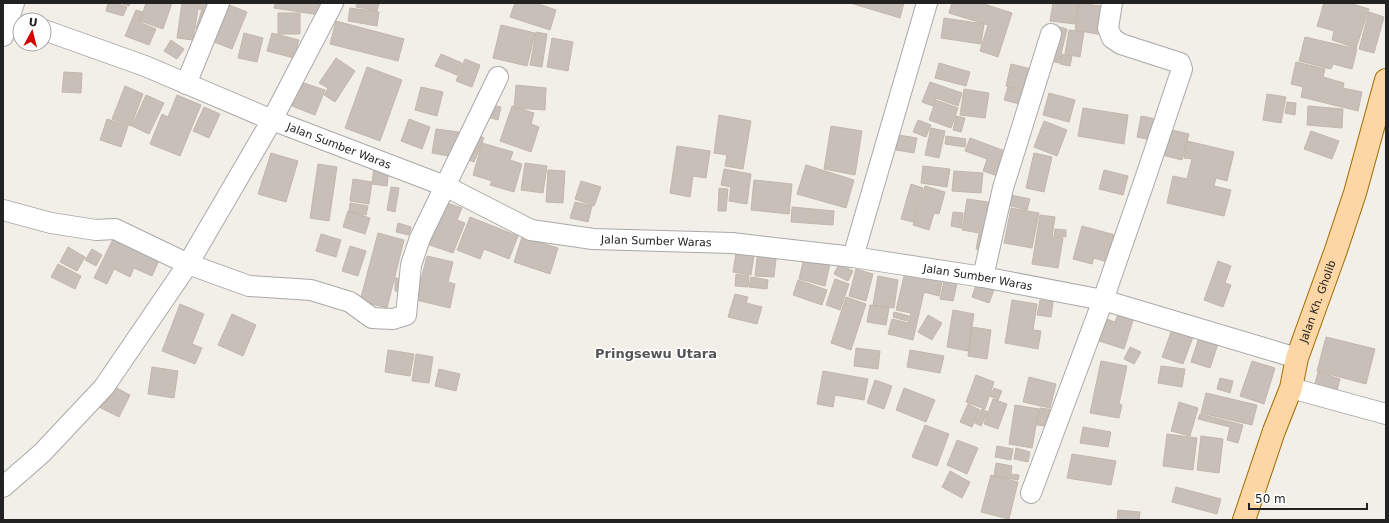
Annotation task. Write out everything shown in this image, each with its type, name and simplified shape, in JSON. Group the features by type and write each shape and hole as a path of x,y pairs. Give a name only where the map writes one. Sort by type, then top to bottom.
{"main road":[{"name":"Jalan Kh. Gholib","path":"1244,520 1274,431 1291,388 1297,358 1355,193 1386,80"}],"street":[{"path":"186,84 219,3"},
{"path":"3,487 42,452 104,387 188,264 272,120 333,3"},
{"path":"853,257 927,3"},
{"path":"1031,493 1103,300 1182,68 1180,63 1176,61 1121,44 1112,38 1108,28 1112,3"},
{"name":"Jalan Sumber Waras","path":"52,33 144,66 272,120 445,186 530,230 593,239 732,243 853,257 983,277 1103,300 1297,358"},
{"path":"983,277 1003,188 1051,34"},
{"path":"3,210 51,223 96,230 115,229 188,264 249,286 311,290 350,302 372,318 393,319 406,315 411,265 420,238 498,77"},
{"path":"1291,388 1386,414"}],"building":[{"path":"108,3 115,3 127,7 123,16 106,11"},
{"path":"120,3 130,3 129,6"},
{"path":"146,3 172,3 163,29 140,21"},
{"path":"182,3 214,3 213,11 198,9 193,40 177,38"},
{"path":"224,3 247,12 232,49 209,40"},
{"path":"275,3 322,3 320,15 274,8"},
{"path":"357,3 379,3 377,11 356,7"},
{"path":"515,3 536,3 556,10 550,30 510,17"},
{"path":"850,3 904,3 900,18"},
{"path":"952,3 981,3 1012,13 998,57 980,51 988,25 949,13"},
{"path":"1053,3 1078,3 1075,24 1050,21"},
{"path":"1079,3 1108,7 1103,35 1075,30"},
{"path":"1324,3 1349,3 1369,9 1356,48 1332,40 1334,31 1317,26"},
{"path":"350,8 379,12 377,26 348,21"},
{"path":"202,9 210,12 204,32 196,29"},
{"path":"136,10 143,12 139,22 156,29 149,45 125,36"},
{"path":"1369,12 1384,17 1374,53 1359,49"},
{"path":"278,13 300,13 300,34 278,34"},
{"path":"944,18 984,24 981,44 941,38"},
{"path":"336,21 404,39 398,61 330,44"},
{"path":"501,25 535,33 527,66 493,58"},
{"path":"1056,26 1067,29 1059,63 1047,60"},
{"path":"1069,30 1084,32 1080,57 1065,54"},
{"path":"536,32 547,34 542,67 530,65"},
{"path":"244,33 263,38 257,62 238,58"},
{"path":"272,33 299,40 294,58 267,51"},
{"path":"1305,37 1357,49 1352,69 1333,64 1331,69 1299,61"},
{"path":"552,38 573,42 568,71 547,67"},
{"path":"171,40 184,49 177,59 164,51"},
{"path":"441,54 462,63 457,75 435,66"},
{"path":"1062,54 1072,56 1070,66 1060,64"},
{"path":"336,58 355,71 335,102 324,95 328,88 319,83"},
{"path":"465,59 480,65 472,87 456,81"},
{"path":"1296,62 1325,69 1323,77 1344,83 1343,88 1362,92 1358,111 1301,97 1303,87 1291,84"},
{"path":"939,63 970,72 966,86 935,78"},
{"path":"1011,64 1031,69 1026,91 1006,86"},
{"path":"367,67 402,80 380,141 345,128"},
{"path":"64,72 82,73 81,93 62,92"},
{"path":"301,82 325,90 315,115 292,106"},
{"path":"930,82 962,93 958,106 936,98 933,106 922,102"},
{"path":"516,85 546,88 545,110 514,108"},
{"path":"125,86 143,94 131,126 112,119"},
{"path":"421,87 443,92 437,116 415,110"},
{"path":"1008,87 1030,94 1027,106 1004,100"},
{"path":"964,89 989,93 985,118 960,115"},
{"path":"1049,93 1075,100 1069,122 1043,115"},
{"path":"1267,94 1286,97 1281,123 1263,120"},
{"path":"146,95 164,103 149,134 132,126"},
{"path":"177,95 201,105 180,156 150,144 162,114 168,117"},
{"path":"936,100 958,108 951,128 929,120"},
{"path":"1287,102 1296,103 1295,115 1285,113"},
{"path":"487,104 501,107 498,120 484,116"},
{"path":"512,106 534,113 531,124 539,127 531,152 500,141"},
{"path":"1308,106 1343,109 1342,128 1307,125"},
{"path":"204,107 220,114 209,138 193,131"},
{"path":"1083,108 1128,115 1124,144 1078,136"},
{"path":"719,115 751,121 743,169 725,166 727,155 714,153"},
{"path":"956,116 965,118 961,132 953,130"},
{"path":"1141,116 1156,119 1151,140 1137,137"},
{"path":"107,119 128,126 121,147 100,140"},
{"path":"409,119 430,127 422,149 401,141"},
{"path":"918,120 931,125 926,137 913,132"},
{"path":"1044,121 1067,130 1057,156 1034,147"},
{"path":"831,126 862,131 855,175 824,169"},
{"path":"931,128 945,131 939,158 925,155"},
{"path":"436,129 459,132 454,157 432,153"},
{"path":"1168,129 1189,134 1182,160 1162,155"},
{"path":"1311,131 1339,141 1332,159 1304,149"},
{"path":"474,133 484,138 474,162 463,158"},
{"path":"898,135 917,138 914,153 896,150"},
{"path":"946,136 966,139 965,147 945,144"},
{"path":"970,138 1013,154 1004,178 983,171 987,159 965,151"},
{"path":"1187,141 1234,152 1227,181 1216,178 1214,186 1231,190 1224,216 1167,203 1173,176 1187,179 1192,159 1184,158"},
{"path":"482,143 513,152 510,160 522,164 514,192 490,185 492,181 473,175"},
{"path":"677,146 710,151 706,178 693,176 690,197 670,193"},
{"path":"271,153 298,161 286,202 258,194"},
{"path":"1034,153 1052,157 1044,192 1026,188"},
{"path":"525,163 547,166 543,193 521,190"},
{"path":"318,164 337,167 329,221 310,218"},
{"path":"806,165 854,180 846,208 797,194"},
{"path":"374,166 389,168 387,186 372,184"},
{"path":"923,166 950,169 947,187 921,183"},
{"path":"724,169 751,174 747,204 729,201 731,187 721,185"},
{"path":"548,170 565,171 563,203 546,202"},
{"path":"1104,170 1128,176 1123,195 1099,189"},
{"path":"954,171 983,173 981,193 952,191"},
{"path":"353,179 372,182 369,204 350,201"},
{"path":"754,180 792,184 789,214 751,210"},
{"path":"581,181 601,187 594,206 575,199"},
{"path":"911,184 923,188 913,222 901,219"},
{"path":"925,186 945,192 939,214 934,213 929,230 913,225"},
{"path":"391,187 399,188 395,212 387,210"},
{"path":"719,188 728,189 726,211 718,211"},
{"path":"1006,194 1030,199 1027,210 1003,204"},
{"path":"967,199 995,203 987,251 976,249 979,233 962,230"},
{"path":"441,201 462,208 457,220 465,223 453,253 424,243"},
{"path":"575,202 592,206 588,222 570,218"},
{"path":"350,203 368,206 366,215 349,212"},
{"path":"792,207 834,211 833,225 791,222"},
{"path":"1011,208 1039,213 1032,248 1004,243"},
{"path":"348,211 370,218 365,234 343,227"},
{"path":"953,212 963,213 961,228 951,226"},
{"path":"1040,215 1055,217 1052,237 1063,238 1058,268 1032,264"},
{"path":"470,217 518,236 509,259 484,249 480,259 457,250"},
{"path":"398,223 411,227 409,235 396,232"},
{"path":"1082,226 1115,235 1107,262 1094,258 1092,264 1073,259"},
{"path":"1055,229 1066,230 1066,237 1054,236"},
{"path":"378,233 404,240 387,308 360,301"},
{"path":"321,234 341,240 336,257 316,251"},
{"path":"115,235 161,256 152,276 134,268 130,277 114,269 107,284 94,278"},
{"path":"522,237 558,248 550,274 514,262"},
{"path":"350,246 366,251 358,276 342,271"},
{"path":"737,246 755,249 751,275 733,272"},
{"path":"68,247 85,257 77,271 60,262"},
{"path":"92,249 102,255 96,266 85,260"},
{"path":"758,249 777,250 774,277 755,276"},
{"path":"427,256 453,262 448,282 455,284 450,308 412,299 417,279 421,280"},
{"path":"804,258 830,264 825,286 799,279"},
{"path":"1218,261 1231,266 1225,283 1231,285 1223,307 1204,300"},
{"path":"58,264 81,276 75,289 51,277"},
{"path":"839,264 853,271 848,281 834,274"},
{"path":"906,268 943,277 939,296 924,292 913,340 888,334 892,319 908,323 911,313 896,310"},
{"path":"856,269 873,274 866,301 849,296"},
{"path":"946,272 959,275 953,301 940,299"},
{"path":"736,274 749,276 748,287 735,286"},
{"path":"878,276 898,280 894,308 873,305"},
{"path":"751,277 768,280 767,289 749,287"},
{"path":"395,278 407,279 406,292 395,291"},
{"path":"835,279 849,284 840,310 826,305"},
{"path":"978,279 996,285 989,303 972,297"},
{"path":"798,280 827,290 822,305 793,295"},
{"path":"735,294 748,297 746,303 762,307 757,324 728,317"},
{"path":"846,297 866,304 851,350 831,343"},
{"path":"1012,300 1037,304 1033,330 1041,331 1038,349 1005,343"},
{"path":"1040,300 1053,302 1051,317 1037,315"},
{"path":"180,304 204,314 192,344 202,348 195,364 162,351"},
{"path":"870,305 889,308 886,325 867,322"},
{"path":"1120,309 1135,314 1124,349 1096,340 1104,318 1115,322"},
{"path":"953,310 974,314 968,351 947,347"},
{"path":"894,312 909,316 907,321 893,317"},
{"path":"232,314 256,325 243,356 218,345"},
{"path":"928,315 942,323 932,340 918,332"},
{"path":"972,327 991,330 987,359 968,356"},
{"path":"1172,329 1193,337 1183,364 1162,357"},
{"path":"1199,337 1218,344 1210,368 1191,362"},
{"path":"1326,337 1375,349 1366,384 1317,371"},
{"path":"1130,347 1141,352 1134,364 1124,359"},
{"path":"856,348 880,351 878,369 854,366"},
{"path":"388,350 414,354 410,376 385,372"},
{"path":"910,350 944,356 940,373 907,367"},
{"path":"416,354 433,357 429,383 412,381"},
{"path":"1101,361 1127,366 1119,404 1122,405 1119,418 1090,413"},
{"path":"1252,361 1275,368 1264,404 1240,396"},
{"path":"1161,366 1185,369 1182,387 1158,383"},
{"path":"152,367 178,371 174,398 148,394"},
{"path":"439,369 460,374 456,391 435,386"},
{"path":"823,371 868,379 864,400 835,395 833,407 817,404"},
{"path":"1318,372 1340,379 1335,398 1313,392"},
{"path":"976,375 994,382 985,409 966,402"},
{"path":"1029,377 1056,384 1050,408 1023,402"},
{"path":"1220,378 1233,381 1230,393 1217,389"},
{"path":"875,380 892,386 884,409 867,403"},
{"path":"109,384 130,395 119,417 97,406"},
{"path":"904,388 935,400 926,422 896,410"},
{"path":"994,388 1002,391 998,400 990,396"},
{"path":"1206,393 1257,405 1252,425 1201,413"},
{"path":"993,399 1007,404 998,429 984,424"},
{"path":"1179,402 1198,408 1190,436 1171,431"},
{"path":"968,404 980,410 972,427 960,422"},
{"path":"1015,405 1039,409 1032,448 1009,444"},
{"path":"1040,408 1055,410 1053,427 1037,425"},
{"path":"982,409 988,412 981,426 975,423"},
{"path":"1200,414 1243,425 1238,443 1227,440 1230,427 1198,419"},
{"path":"925,425 949,434 937,466 912,457"},
{"path":"1083,427 1111,432 1108,447 1080,443"},
{"path":"1167,434 1197,438 1193,470 1163,466"},
{"path":"1201,436 1223,439 1219,473 1197,470"},
{"path":"957,440 978,448 967,474 947,465"},
{"path":"997,446 1013,449 1011,460 995,457"},
{"path":"1016,448 1030,452 1028,462 1014,459"},
{"path":"1072,454 1116,461 1111,485 1067,478"},
{"path":"996,463 1012,466 1011,474 1019,475 1018,480 994,476"},
{"path":"950,471 970,482 962,498 942,487"},
{"path":"991,475 1018,482 1009,519 981,512"},
{"path":"1176,487 1221,499 1217,514 1172,502"},
{"path":"1118,510 1140,512 1139,520 1117,520"}],"district":[{"name":"Pringsewu Utara","path":"656,353"}]}
